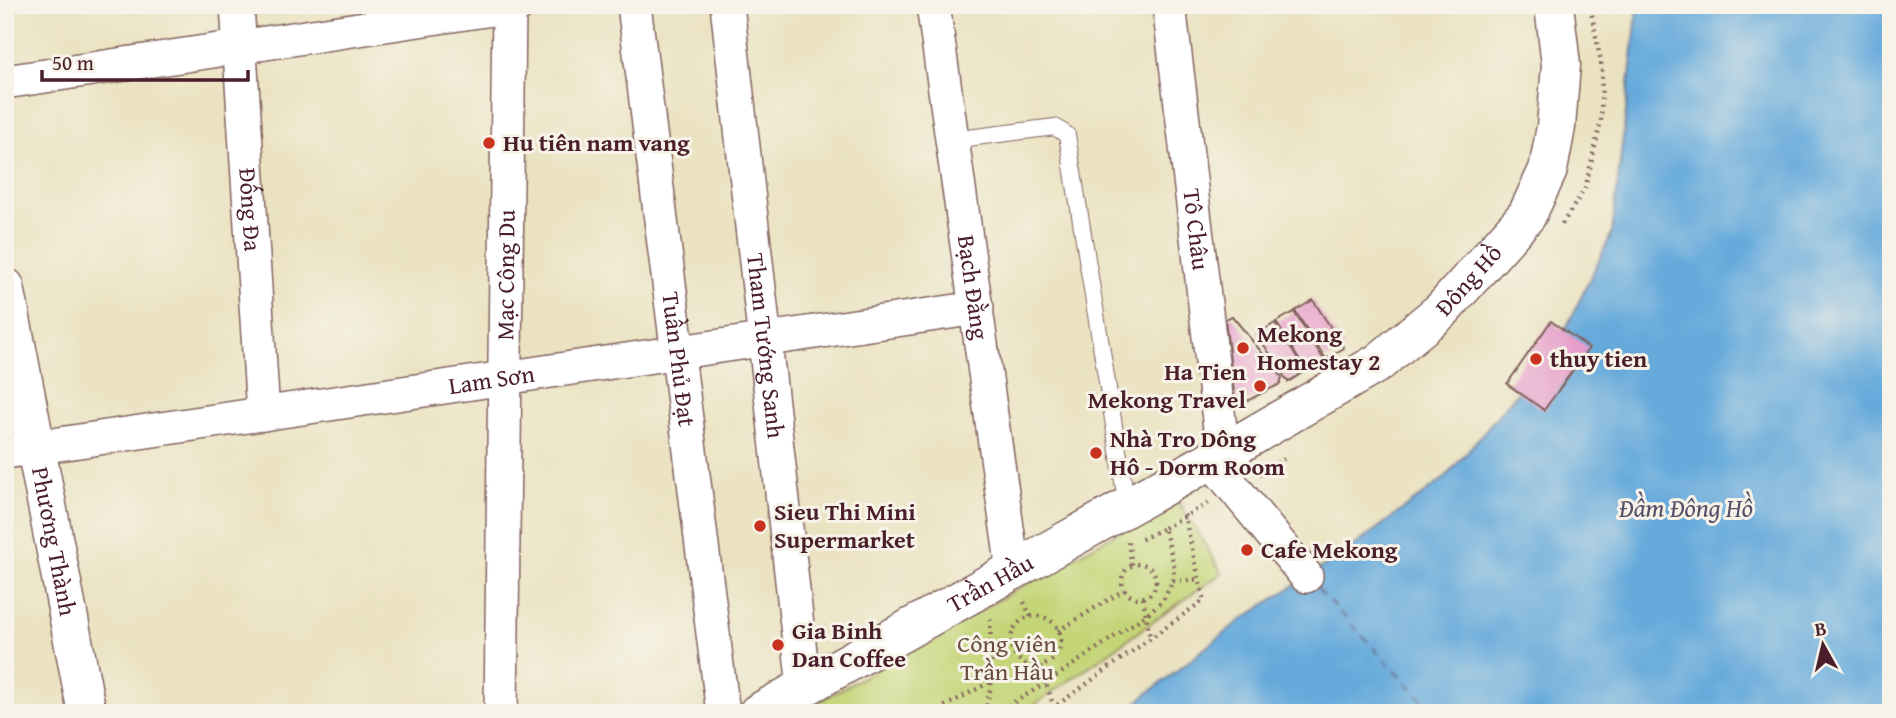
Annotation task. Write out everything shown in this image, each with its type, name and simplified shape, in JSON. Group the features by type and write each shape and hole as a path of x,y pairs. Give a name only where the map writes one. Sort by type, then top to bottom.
{"street":[{"name":"Đống Đa","path":"237,5 263,414"},
{"name":"Tuần Phủ Đạt","path":"634,5 723,713"},
{"name":"Tham Tướng Sanh","path":"727,5 804,687"},
{"name":"Bạch Đằng","path":"933,5 1016,592"},
{"name":"Tô Châu","path":"1169,5 1217,457"},
{"name":"Đông Hồ","path":"1217,457 1378,363 1442,310 1527,215 1548,170 1556,127 1561,65 1554,5"},
{"path":"5,82 513,6"},
{"name":"Mạc Công Du","path":"501,713 513,6"},
{"name":"Phương Thành","path":"5,287 21,450 87,713"},
{"name":"Lam Sơn","path":"21,450 976,309"},
{"path":"1217,457 1306,576"},
{"name":"Trần Hầu","path":"758,713 804,687 1016,592 1127,506 1217,457"}],"lane":[{"path":"953,140 1055,127 1067,135 1127,506"}],"path":[{"path":"1046,713 1204,600 1176,479"},
{"path":"996,713 1046,683 1146,615 1163,600 1173,581 1174,564 1164,528 1117,552"},
{"path":"1144,565 1152,570 1156,582 1151,594 1134,598 1124,590 1122,580 1127,568 1144,565"},
{"path":"1173,581 1199,579"},
{"path":"1059,631 1124,590"},
{"path":"1143,598 1150,638"},
{"path":"985,713 992,681 990,610"},
{"path":"990,622 1001,614"},
{"path":"1031,617 1047,619 1059,631 1059,649 1049,663 1040,666 1032,666 1018,659 1011,643 1017,625 1031,617"},
{"path":"990,643 1011,643"},
{"path":"1040,666 1054,707"},
{"path":"933,713 992,681"}],"green space":[{"name":"Công viên Trần Hầu","path":"1177,499 1222,573 1023,713 799,713"}],"water":[{"name":"Đầm Đông Hồ","path":"1638,5 1891,5 1891,713 1123,713 1237,623 1354,546 1445,478 1559,343 1612,233"}],"building":[{"path":"1313,300 1344,348 1326,359 1295,311"},
{"path":"1294,312 1324,360 1306,371 1276,322"},
{"name":"Mekong Homestay 2","path":"1232,316 1282,377 1280,384 1243,403 1235,401 1225,319"},
{"path":"1551,321 1589,348 1544,410 1507,384"},
{"path":"1275,323 1305,371 1288,382 1257,334"}],"ferry route":[{"path":"1318,589 1435,713"}],"place":[{"name":"Hu tiên nam vang","path":"489,143"},
{"name":"Mekong Homestay 2","path":"1243,348"},
{"name":"thuy tien","path":"1536,359"},
{"name":"Ha Tien Mekong Travel","path":"1260,386"},
{"name":"Nhà Tro Dông Hô - Dorm Room","path":"1096,453"},
{"name":"Sieu Thi Mini Supermarket","path":"760,526"},
{"name":"Cafe Mekong","path":"1247,550"},
{"name":"Gia Binh Dan Coffee","path":"778,645"}]}
